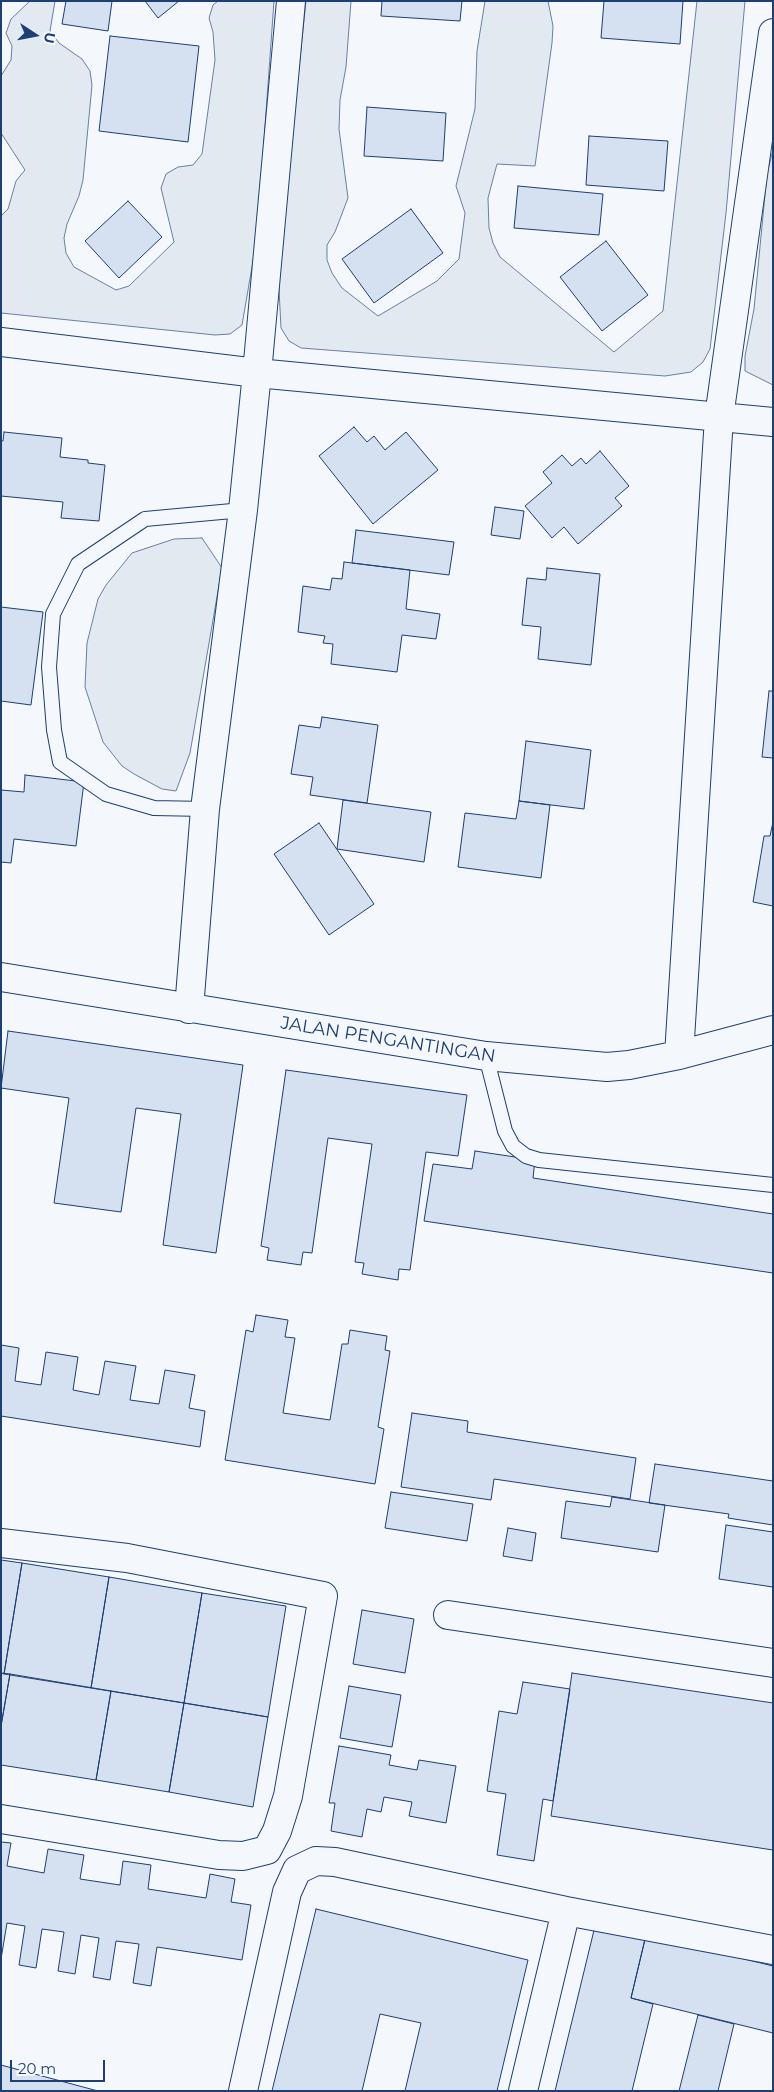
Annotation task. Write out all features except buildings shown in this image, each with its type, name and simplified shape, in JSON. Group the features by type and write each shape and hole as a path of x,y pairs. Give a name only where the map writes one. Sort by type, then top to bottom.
{"street":[{"path":"189,1009 205,809 243,510 258,373 291,1"},
{"path":"679,1055 719,416 773,33"},
{"path":"1,342 258,373 773,422"},
{"name":"JALAN PENGANTINGAN","path":"1,977 486,1056 607,1067 629,1065 679,1055 773,1030"},
{"path":"1,1544 127,1558 324,1596 288,1796 277,1831 267,1850 243,1856 219,1855 1,1819"},
{"path":"448,1615 773,1663"},
{"path":"243,2091 287,1892 298,1870 316,1861 335,1862 566,1911 773,1950"},
{"path":"523,2091 566,1911"}],"lane":[{"path":"205,809 154,808 106,794 60,762 54,730 49,667 53,614 78,564 145,519 243,510"},
{"path":"486,1056 504,1131 513,1146 526,1156 539,1160 773,1185"}],"shaded area":[{"path":"30,1 55,1 50,31 59,43 82,59 90,71 92,85 83,180 79,196 67,224 64,238 66,253 74,267 116,290 129,286 174,242 161,188 166,174 178,167 193,165 202,154 215,60 213,32 209,18 213,5 218,1 274,1 257,238 242,325 230,334 215,335 1,313 1,216 8,209 16,181 25,170 1,133 1,76 11,60 12,46 6,33 11,19"},
{"path":"306,1 351,1 346,67 340,100 339,129 348,198 335,232 327,245 327,260 332,273 342,288 378,316 437,281 459,259 465,213 456,186 475,109 477,51 485,1 548,1 553,26 552,43 535,166 497,164 488,198 489,228 493,243 500,257 614,352 663,311 697,1 745,1 726,213 710,349 703,362 691,372 665,376 301,348 289,341 281,328 278,270"},
{"path":"773,150 773,385 745,371 745,356 754,309 767,174"},
{"path":"202,538 222,568 190,753 176,791 162,789 122,766 103,742 85,687 87,643 98,599 106,585 132,553 174,539"}]}
